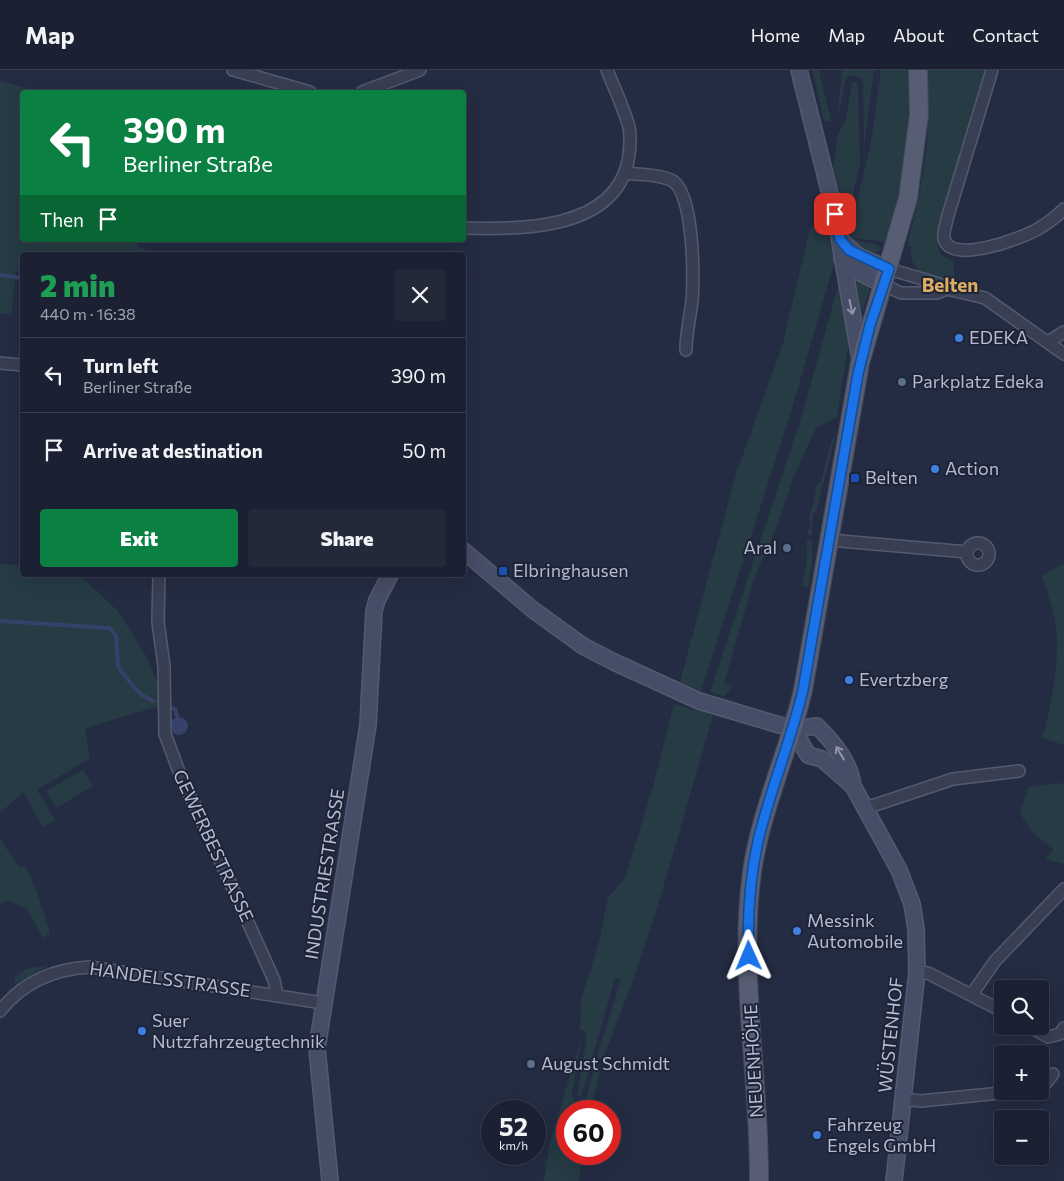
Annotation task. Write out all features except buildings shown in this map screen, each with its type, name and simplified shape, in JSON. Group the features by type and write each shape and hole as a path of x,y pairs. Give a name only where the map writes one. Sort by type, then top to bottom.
{"main road":[{"path":"799,70 840,239 860,363"},
{"name":"NEUENHÖHE","path":"759,1181 749,964 749,903 758,840 793,730 803,690 860,363 903,221 914,163 919,115 918,70"},
{"path":"840,239 858,256 886,277"},
{"path":"842,259 855,270 886,277"},
{"path":"466,553 532,610 583,646 673,691 793,730"},
{"name":"INDUSTRIESTRASSE","path":"330,1181 316,1060 323,1003 366,740 374,611 377,600 389,577"},
{"name":"WÜSTENHOF","path":"853,786 852,775 834,744 817,726 793,730 808,755 822,760 853,786 897,867 910,897 916,929 917,972 894,1181"}],"street":[{"path":"233,70 303,90"},
{"path":"367,90 420,70"},
{"path":"466,228 540,224 568,220 583,215 608,199 626,172 629,155 628,127 607,70"},
{"path":"992,70 947,219 944,238 947,245 954,249 970,250 1002,244 1038,229 1064,209"},
{"path":"626,172 672,180 680,189 690,229 693,253 692,302 686,329 686,350"},
{"path":"886,277 901,293 937,293 947,289"},
{"path":"886,277 938,284 947,289 985,298 1064,354"},
{"path":"1048,342 1064,332"},
{"path":"0,363 20,365"},
{"path":"829,540 967,552"},
{"name":"GEWERBESTRASSE","path":"160,577 158,622 165,693 164,724 167,742 184,785 196,806 274,980 277,995"},
{"path":"866,808 890,798 953,779 1019,770"},
{"path":"972,994 995,961 1064,889"},
{"name":"HANDELSSTRASSE","path":"0,1011 20,992 36,981 61,971 82,968 109,969 323,1003"},
{"path":"917,972 928,973 994,1006"},
{"path":"1045,1035 1048,1037 1060,1034 1064,1028"},
{"path":"1049,1079 1053,1074"},
{"path":"902,1099 921,1101 994,1094"}],"shaded area":[{"path":"812,70 819,70 831,121 824,121"},
{"path":"842,70 874,70 864,146 863,82 859,77 849,75 846,78 837,121"},
{"path":"881,70 910,70 908,136 898,200 887,242 852,238 852,224 871,142"},
{"path":"925,70 986,70 949,193 939,239 940,252 945,257 954,261 954,281 923,273 914,264 911,257 911,247 907,246 914,220 926,153"},
{"path":"0,81 34,90 20,90 20,242 138,242 137,247 156,252 20,252 20,271 16,271 11,315 0,313"},
{"path":"852,82 856,82 858,85 860,165 848,215 791,412 701,691 680,682 735,477 783,343 810,228 825,221 831,251 844,198 841,195 833,167 838,135 846,119"},
{"path":"852,240 876,244 882,249 874,253 866,251"},
{"path":"853,278 871,285 862,313 851,279"},
{"path":"840,279 850,335 837,417 816,428 794,476 776,529 755,576 724,683 733,686 724,696 710,692 802,415"},
{"path":"835,438 816,513 813,513 812,535 807,535 816,486 821,481 832,439"},
{"path":"807,540 812,540 812,564 808,587 802,586 807,561"},
{"path":"1064,563 1064,745 1042,738 1055,677 1057,645 1054,616 1042,576"},
{"path":"0,564 20,565 20,577 81,577 118,611 146,656 160,688 159,706 85,728 90,758 37,790 55,820 43,827 23,792 0,813"},
{"path":"674,704 713,715 656,912 633,980 603,1059 597,1057 621,979 615,978 581,1097 577,1095 587,1038 585,1032 580,1029 581,999 598,946 608,898 625,878 653,786"},
{"path":"83,770 93,786 56,808 46,791"},
{"path":"1064,783 1064,864 1045,859 1054,850 1031,831 1020,813 1028,787"},
{"path":"0,839 19,867 26,867 30,875 50,934 43,938 27,909 8,900 0,904"},
{"path":"49,965 16,984 14,982 15,977 26,969"},
{"path":"581,1040 572,1094 574,1100 563,1100"},
{"path":"595,1065 601,1067 593,1100 586,1100"},
{"path":"556,1123 556,1165 581,1165 579,1181 544,1181 549,1146"}],"water":[{"path":"175,717 183,717 188,722 186,733 175,735 170,730 170,722"}],"waterway":[{"path":"0,275 20,278"},
{"path":"0,621 110,628 116,636 118,667 142,695 153,701"},
{"path":"169,708 175,709 177,716"}],"place":[{"name":"EDEKA","path":"959,338"},
{"name":"Parkplatz Edeka","path":"902,382"},
{"name":"Action","path":"935,469"},
{"name":"Belten","path":"855,478"},
{"name":"Aral","path":"787,548"},
{"name":"Elbringhausen","path":"503,571"},
{"name":"Evertzberg","path":"849,680"},
{"name":"Messink Automobile","path":"797,931"},
{"name":"Suer Nutzfahrzeugtechnik","path":"142,1031"},
{"name":"August Schmidt","path":"531,1064"},
{"name":"Fahrzeug Engels GmbH","path":"817,1135"}],"district":[{"name":"Belten","path":"950,285"}],"route":[{"path":"749,956 749,903 752,871 758,840 793,730 803,690 817,600 860,363 870,325 889,269 858,256 849,250 840,239 835,214"}]}
